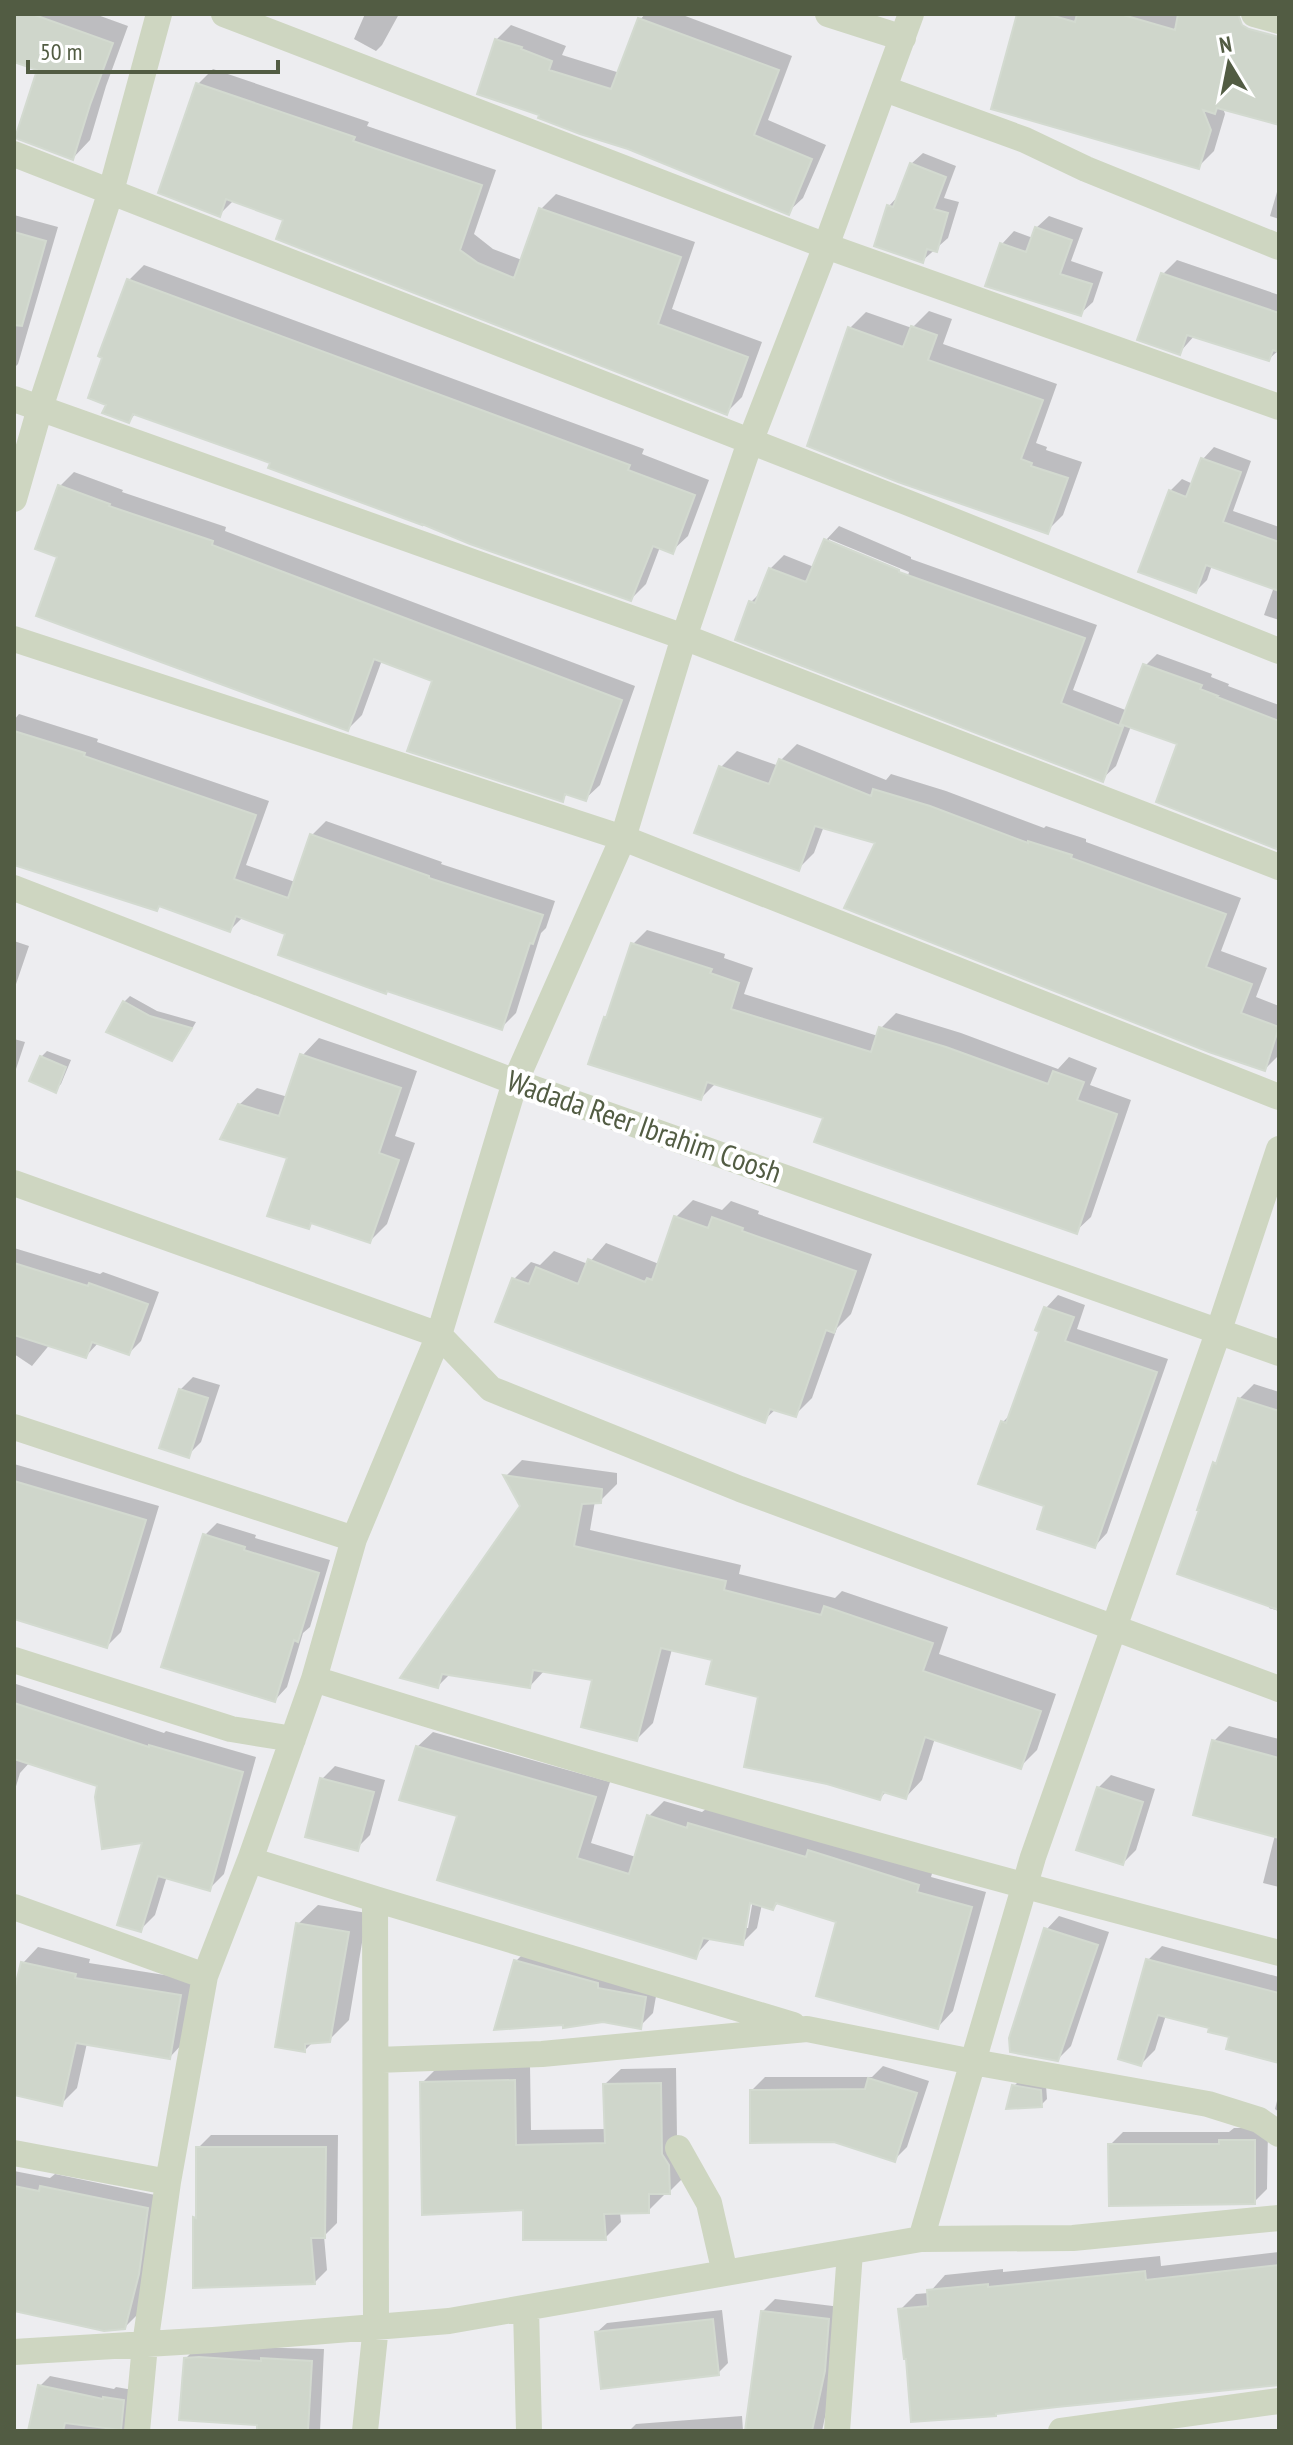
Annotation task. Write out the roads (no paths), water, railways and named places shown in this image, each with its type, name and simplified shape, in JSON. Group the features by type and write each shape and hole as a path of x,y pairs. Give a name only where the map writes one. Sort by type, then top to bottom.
{"street":[{"path":"14,499 40,408 111,191 159,14"},
{"path":"224,14 826,246 1279,407"},
{"path":"137,2431 145,2345 168,2182 205,1976 314,1679 354,1539 439,1335 515,1082 623,838 684,637 750,442 907,26 828,14"},
{"path":"1254,14 1279,21"},
{"path":"885,89 1025,140 1086,169 1279,247"},
{"path":"14,154 1279,651"},
{"path":"14,399 684,637 1279,867"},
{"path":"14,639 623,838 1279,1097"},
{"name":"Wadada Reer Ibrahim Coosh","path":"14,888 515,1082 1279,1353"},
{"path":"921,2239 1025,1887 1279,1149"},
{"path":"14,1183 439,1335 491,1389 740,1489 1279,1689"},
{"path":"14,1427 354,1539"},
{"path":"14,1660 231,1729 293,1739"},
{"path":"314,1679 428,1715 1025,1887 1279,1953"},
{"path":"250,1860 807,2029 1208,2104 1259,2120 1279,2134"},
{"path":"365,2431 376,2326 375,1899"},
{"path":"14,1907 205,1976"},
{"path":"376,2060 542,2054 807,2029"},
{"path":"678,2148 709,2203 725,2273"},
{"path":"14,2153 168,2182"},
{"path":"14,2352 449,2321 921,2239 1073,2238 1279,2218"},
{"path":"837,2431 850,2252"},
{"path":"526,2308 529,2431"},
{"path":"1061,2431 1129,2426 1279,2401"}]}
